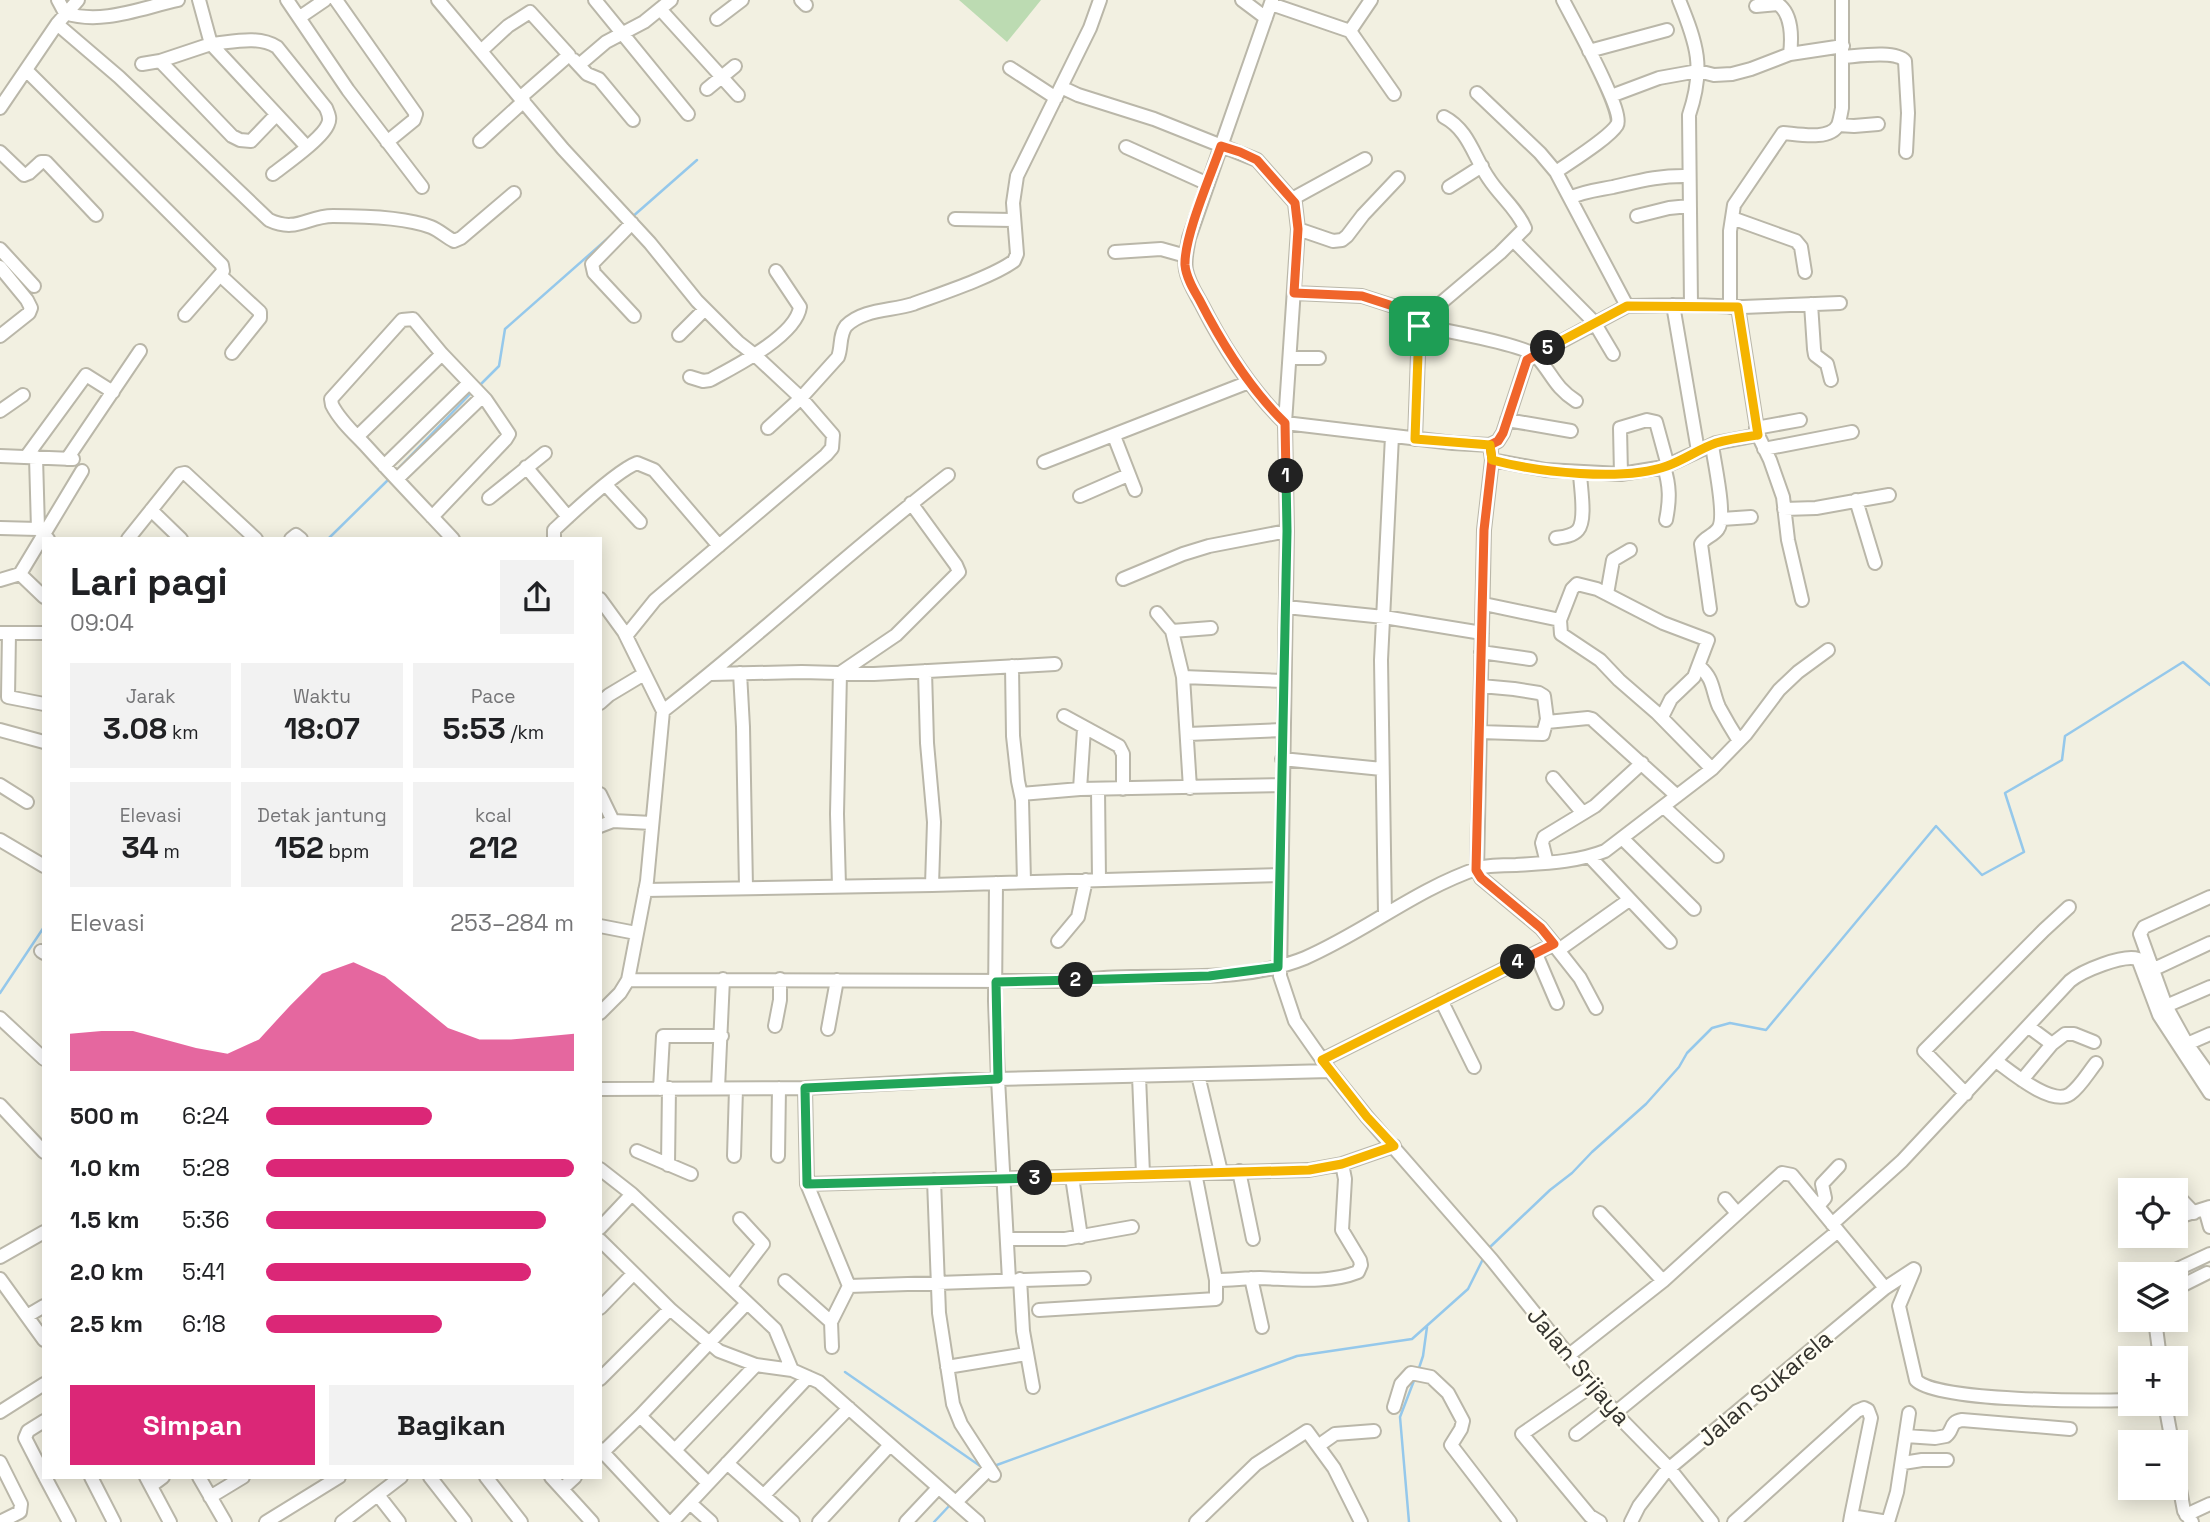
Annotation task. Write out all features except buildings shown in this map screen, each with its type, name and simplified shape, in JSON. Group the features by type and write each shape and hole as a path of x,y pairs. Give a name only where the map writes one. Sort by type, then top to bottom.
{"street":[{"path":"58,0 61,19 118,77 269,220 282,226 297,225 329,216 384,220 433,228 454,241 461,238 514,192"},
{"path":"0,108 61,19 78,0"},
{"path":"61,19 100,18 157,2 178,0"},
{"path":"199,0 211,44 307,148"},
{"path":"288,0 348,90 422,187"},
{"path":"300,17 325,0"},
{"path":"336,0 416,114 414,120 387,142"},
{"path":"438,0 562,149 610,198 705,309 801,398 834,435 832,448 655,600 626,636"},
{"path":"594,0 624,33 688,114"},
{"path":"579,65 600,46 644,22 671,0"},
{"path":"717,19 741,0"},
{"path":"768,428 801,398 838,357 842,332 848,324 870,313 914,303 995,272 1014,261 1017,254 1013,220 1017,176 1090,28 1100,0"},
{"path":"1242,0 1266,18"},
{"path":"1350,31 1371,0"},
{"path":"1556,172 1617,124 1618,115 1563,0"},
{"path":"1679,0 1694,37 1698,71 1697,91 1689,115 1691,305"},
{"path":"1802,600 1788,540 1783,497 1757,431 1734,307 1730,231 1734,205 1783,133 1820,135 1833,131 1838,125 1842,108 1842,0"},
{"path":"1394,94 1350,31 1272,2 1189,238 1185,267 1208,317 1249,382 1285,423 1490,445 1498,441 1527,360 1627,306 1734,307 1840,303"},
{"path":"1756,6 1778,4 1785,10 1791,42 1790,54"},
{"path":"660,9 738,95"},
{"path":"481,51 520,16 530,12 590,76 599,79 633,120"},
{"path":"1589,51 1667,30"},
{"path":"142,64 160,61 211,44 259,40 268,41 277,47 326,108 330,117 328,126 307,148 273,174"},
{"path":"1611,96 1659,78 1698,71 1714,75 1732,74 1790,54 1843,52 1893,55 1902,57 1905,61 1908,113 1906,152"},
{"path":"480,141 569,55"},
{"path":"160,61 232,136 240,140 251,141 276,116"},
{"path":"708,89 735,66"},
{"path":"807,1184 1309,1170 1342,1164 1394,1146 1326,1065 1296,1021 1278,967 1287,531 1285,423 1298,229 1292,200 1257,160 1240,152 1154,119 1078,95 1059,92 1010,68"},
{"path":"26,69 222,265 223,271 186,315"},
{"path":"1477,93 1540,153 1556,172 1627,306"},
{"path":"1415,439 1421,322 1524,230 1518,214 1488,178 1465,135 1452,121 1444,117"},
{"path":"1838,125 1854,127 1878,124"},
{"path":"1126,147 1208,184"},
{"path":"0,152 24,175 41,162 46,162 96,215"},
{"path":"1292,200 1365,159"},
{"path":"1449,187 1482,166"},
{"path":"1570,198 1582,192 1640,179 1664,175 1689,176"},
{"path":"1298,229 1333,241 1342,240 1398,178"},
{"path":"1637,216 1689,206"},
{"path":"1732,218 1796,241 1801,247 1805,272"},
{"path":"955,219 1013,220"},
{"path":"628,220 592,267 594,273 634,316"},
{"path":"1514,241 1594,322 1613,354"},
{"path":"0,249 34,286"},
{"path":"1115,252 1161,249 1185,256"},
{"path":"0,267 31,308 29,313 0,336"},
{"path":"690,377 710,380 756,356 795,321 799,313 798,302 776,271"},
{"path":"220,275 261,315 232,353"},
{"path":"1294,293 1362,296 1396,307 1421,322 1535,355 1563,393 1576,401"},
{"path":"1811,304 1815,355 1827,364 1831,380"},
{"path":"1673,305 1698,451"},
{"path":"679,335 705,309"},
{"path":"432,517 509,436 508,431 475,389 413,319 402,320 331,399 334,410 391,473 432,517 451,537"},
{"path":"0,580 20,574 43,535 113,392 140,351"},
{"path":"358,436 442,354"},
{"path":"1290,358 1319,358"},
{"path":"43,535 31,457 86,375 113,392"},
{"path":"1044,462 1249,382"},
{"path":"391,473 475,389"},
{"path":"391,473 475,389"},
{"path":"0,411 23,395"},
{"path":"1507,420 1571,431"},
{"path":"1621,474 1620,428 1647,420 1656,422 1669,485 1670,498 1666,520"},
{"path":"1492,460 1546,470 1621,474 1666,466 1712,445 1800,420"},
{"path":"1765,449 1852,432"},
{"path":"1114,436 1135,490"},
{"path":"1385,914 1381,660 1392,436"},
{"path":"1490,445 1492,460 1484,530 1476,870 1490,886 1541,928 1580,978 1596,1008"},
{"path":"1710,610 1701,544 1715,532 1722,519 1712,445"},
{"path":"489,498 545,453"},
{"path":"0,457 31,457 76,463"},
{"path":"554,537 554,530 606,485 633,464 645,464 654,470 719,546"},
{"path":"526,467 568,517"},
{"path":"1556,538 1570,536 1578,530 1581,521 1580,472"},
{"path":"130,537 180,474 185,473 254,537"},
{"path":"663,711 711,674 911,503 948,475"},
{"path":"1080,496 1128,475"},
{"path":"606,485 640,522"},
{"path":"1784,509 1816,508 1889,495"},
{"path":"1856,500 1875,564"},
{"path":"840,673 896,635 959,572 911,503"},
{"path":"151,510 179,537"},
{"path":"1722,519 1751,517"},
{"path":"0,528 43,535"},
{"path":"1123,579 1209,546 1287,531"},
{"path":"1607,594 1613,560 1629,550"},
{"path":"20,574 42,595"},
{"path":"1662,717 1671,699 1694,677 1709,640 1663,623 1607,594 1577,584 1572,589 1560,620 1561,634 1600,660 1712,768"},
{"path":"602,602 626,636 663,711 645,890 628,980 620,993 602,1011"},
{"path":"1484,604 1560,620"},
{"path":"1286,607 1384,617 1482,633"},
{"path":"1157,613 1172,631 1183,677 1190,788"},
{"path":"1172,631 1211,628"},
{"path":"42,633 5,633 8,696 42,704"},
{"path":"628,980 996,982 1209,976 1278,967 1304,958 1438,885 1476,870 1590,857 1605,851 1712,768 1739,741 1779,690 1828,650"},
{"path":"1481,652 1530,659"},
{"path":"711,674 874,674 1055,664"},
{"path":"1012,666 1013,736 1021,794 1024,882"},
{"path":"1700,667 1712,681 1718,704 1739,741"},
{"path":"925,671 927,743 934,822 932,885"},
{"path":"740,673 746,887"},
{"path":"839,886 837,814 840,673"},
{"path":"602,702 644,674"},
{"path":"1183,677 1283,681"},
{"path":"1480,732 1537,735 1543,734 1547,722 1546,701 1539,693 1481,686"},
{"path":"1064,716 1119,746 1123,754 1123,789"},
{"path":"1547,722 1592,719 1677,796"},
{"path":"1080,789 1084,729"},
{"path":"0,730 42,741"},
{"path":"1188,734 1282,730"},
{"path":"1282,759 1382,769"},
{"path":"1547,863 1542,843 1544,837 1595,806 1643,763"},
{"path":"1553,778 1582,812"},
{"path":"0,785 27,802"},
{"path":"1021,794 1080,789 1281,785"},
{"path":"1058,941 1078,917 1093,880 1098,789"},
{"path":"602,798 613,821"},
{"path":"1664,807 1717,856"},
{"path":"602,825 613,821 652,823"},
{"path":"1623,839 1694,909"},
{"path":"0,840 42,865"},
{"path":"1590,857 1670,942"},
{"path":"645,890 1281,875"},
{"path":"996,883 998,1079 1008,1239 1033,1387"},
{"path":"2210,897 2142,929 2141,939 2166,1006 2210,1076"},
{"path":"602,1089 805,1088 998,1079 1198,1075 1326,1065 1441,1000 1536,954 1557,947 1629,900"},
{"path":"1966,1094 1924,1051 2069,907"},
{"path":"602,926 636,933"},
{"path":"2152,970 2210,943"},
{"path":"1536,954 1557,1003"},
{"path":"1576,1434 1613,1410 1835,1228 1902,1161 2077,975 2135,957 2140,962 2159,1015 2210,1093"},
{"path":"718,1088 723,979"},
{"path":"775,1026 780,1000 780,979"},
{"path":"828,1029 837,981"},
{"path":"2166,1006 2210,987"},
{"path":"1441,1000 1474,1067"},
{"path":"0,1018 42,1057"},
{"path":"2029,1027 2052,1044"},
{"path":"2022,1080 2052,1044 2064,1034 2074,1034 2094,1042"},
{"path":"2188,1044 2210,1034"},
{"path":"668,1165 663,1037 722,1035"},
{"path":"1996,1061 2022,1080 2054,1097 2070,1094 2096,1063"},
{"path":"1198,1075 1221,1172"},
{"path":"1139,1076 1143,1174"},
{"path":"778,1156 779,1088"},
{"path":"805,1088 807,1184 849,1286 831,1322 832,1347"},
{"path":"734,1156 736,1089"},
{"path":"0,1105 42,1150"},
{"name":"Jalan Srijaya","path":"1394,1146 1492,1260 1613,1410 1670,1468 1712,1522"},
{"path":"637,1151 691,1174"},
{"path":"1216,1280 1345,1278 1361,1270 1360,1260 1342,1230 1345,1179 1342,1164"},
{"path":"1818,1206 1825,1198 1822,1184 1839,1166"},
{"path":"602,1171 632,1194 775,1329 792,1370"},
{"path":"1239,1171 1253,1239"},
{"path":"1039,1310 1214,1300 1217,1297 1216,1280 1195,1173"},
{"path":"1569,1355 1663,1281 1782,1173 1792,1175 1885,1288"},
{"path":"1072,1177 1081,1237"},
{"path":"934,1180 939,1314 956,1414 990,1469 958,1507"},
{"path":"602,1226 632,1194"},
{"path":"1725,1199 1737,1213"},
{"path":"2188,1200 2203,1210 2210,1227"},
{"path":"1600,1213 1663,1281"},
{"path":"731,1286 763,1244 740,1219"},
{"path":"1008,1239 1081,1237 1132,1227"},
{"path":"0,1257 42,1233"},
{"path":"602,1243 670,1309 725,1355 756,1365 792,1370 819,1382 978,1522"},
{"path":"2188,1264 2210,1254"},
{"name":"Jalan Sukarela","path":"1631,1522 1639,1506 1670,1468 1885,1288 1914,1269 1899,1306 1916,1380 1920,1385 1943,1392 2063,1402 2118,1400"},
{"path":"2188,1282 2207,1273"},
{"path":"602,1306 633,1274"},
{"path":"849,1286 1084,1278"},
{"path":"1251,1278 1262,1327"},
{"path":"0,1279 42,1337"},
{"path":"785,1281 831,1322"},
{"path":"602,1451 640,1416 746,1304"},
{"path":"27,1316 42,1307"},
{"path":"602,1377 670,1309"},
{"path":"947,1367 1026,1354"},
{"path":"675,1450 756,1365"},
{"path":"1394,1407 1401,1384 1416,1374 1431,1377 1448,1393 1462,1421 1461,1429 1451,1445 1510,1522"},
{"path":"602,1453 670,1522 808,1377"},
{"path":"0,1412 42,1385"},
{"path":"1592,1385 1522,1434 1590,1516 1600,1522"},
{"path":"764,1495 849,1408"},
{"path":"1734,1522 1857,1411 1864,1408 1868,1410 1871,1418 1850,1519 1888,1522 1903,1463 1909,1413"},
{"path":"640,1416 708,1483"},
{"path":"1906,1436 1946,1436 1952,1424 1962,1420 2070,1429"},
{"path":"42,1422 28,1431 25,1438 42,1472"},
{"path":"1318,1446 1335,1434 1374,1430"},
{"path":"1196,1522 1256,1464 1307,1432 1334,1468 1361,1522"},
{"path":"819,1522 889,1446"},
{"path":"1903,1463 1947,1460"},
{"path":"0,1462 21,1504 20,1512 14,1519 0,1522"},
{"path":"727,1463 793,1522"},
{"path":"46,1479 69,1522"},
{"path":"92,1479 109,1520"},
{"path":"200,1479 225,1522"},
{"path":"210,1497 240,1479"},
{"path":"266,1522 336,1479"},
{"path":"342,1522 398,1479"},
{"path":"432,1479 465,1522"},
{"path":"488,1479 521,1522"},
{"path":"553,1479 592,1522"},
{"path":"562,1489 573,1479"},
{"path":"149,1481 170,1522"},
{"path":"906,1522 939,1488"},
{"path":"378,1495 399,1522"},
{"path":"2184,1500 2189,1519 2210,1504"},
{"path":"690,1503 711,1522"}],"green space":[{"path":"959,0 1041,0 1007,42"}],"waterway":[{"path":"631,218 697,160"},
{"path":"478,387 499,366 505,329 615,232"},
{"path":"395,472 473,391"},
{"path":"330,537 391,477"},
{"path":"1489,1248 1646,1104 1679,1067 1687,1053 1712,1028 1730,1023 1766,1030 1936,826 1982,875 2024,852 2005,793 2062,760 2065,736 2183,662 2210,685"},
{"path":"0,993 42,930"},
{"path":"994,1466 1297,1356 1412,1339 1468,1289 1484,1257"},
{"path":"1419,1368 1427,1327"},
{"path":"845,1372 983,1468"},
{"path":"1409,1522 1400,1417 1415,1378"},
{"path":"934,1522 950,1505"}],"route":[{"path":"1419,326 1415,439 1490,445 1492,460 1512,465 1546,470 1621,474 1668,466 1716,443 1758,435 1738,307 1627,306 1594,322 1527,360 1503,433 1498,441 1490,445 1492,460 1484,530 1476,870 1481,878 1541,928 1554,944 1322,1060 1394,1146 1342,1164 1309,1170 807,1184 805,1088 998,1079 996,982 1209,976 1278,967 1287,531 1285,423 1245,377 1208,317 1185,267 1189,238 1221,146 1257,160 1295,203 1298,229 1294,293 1362,296 1422,319 1419,326"}]}
